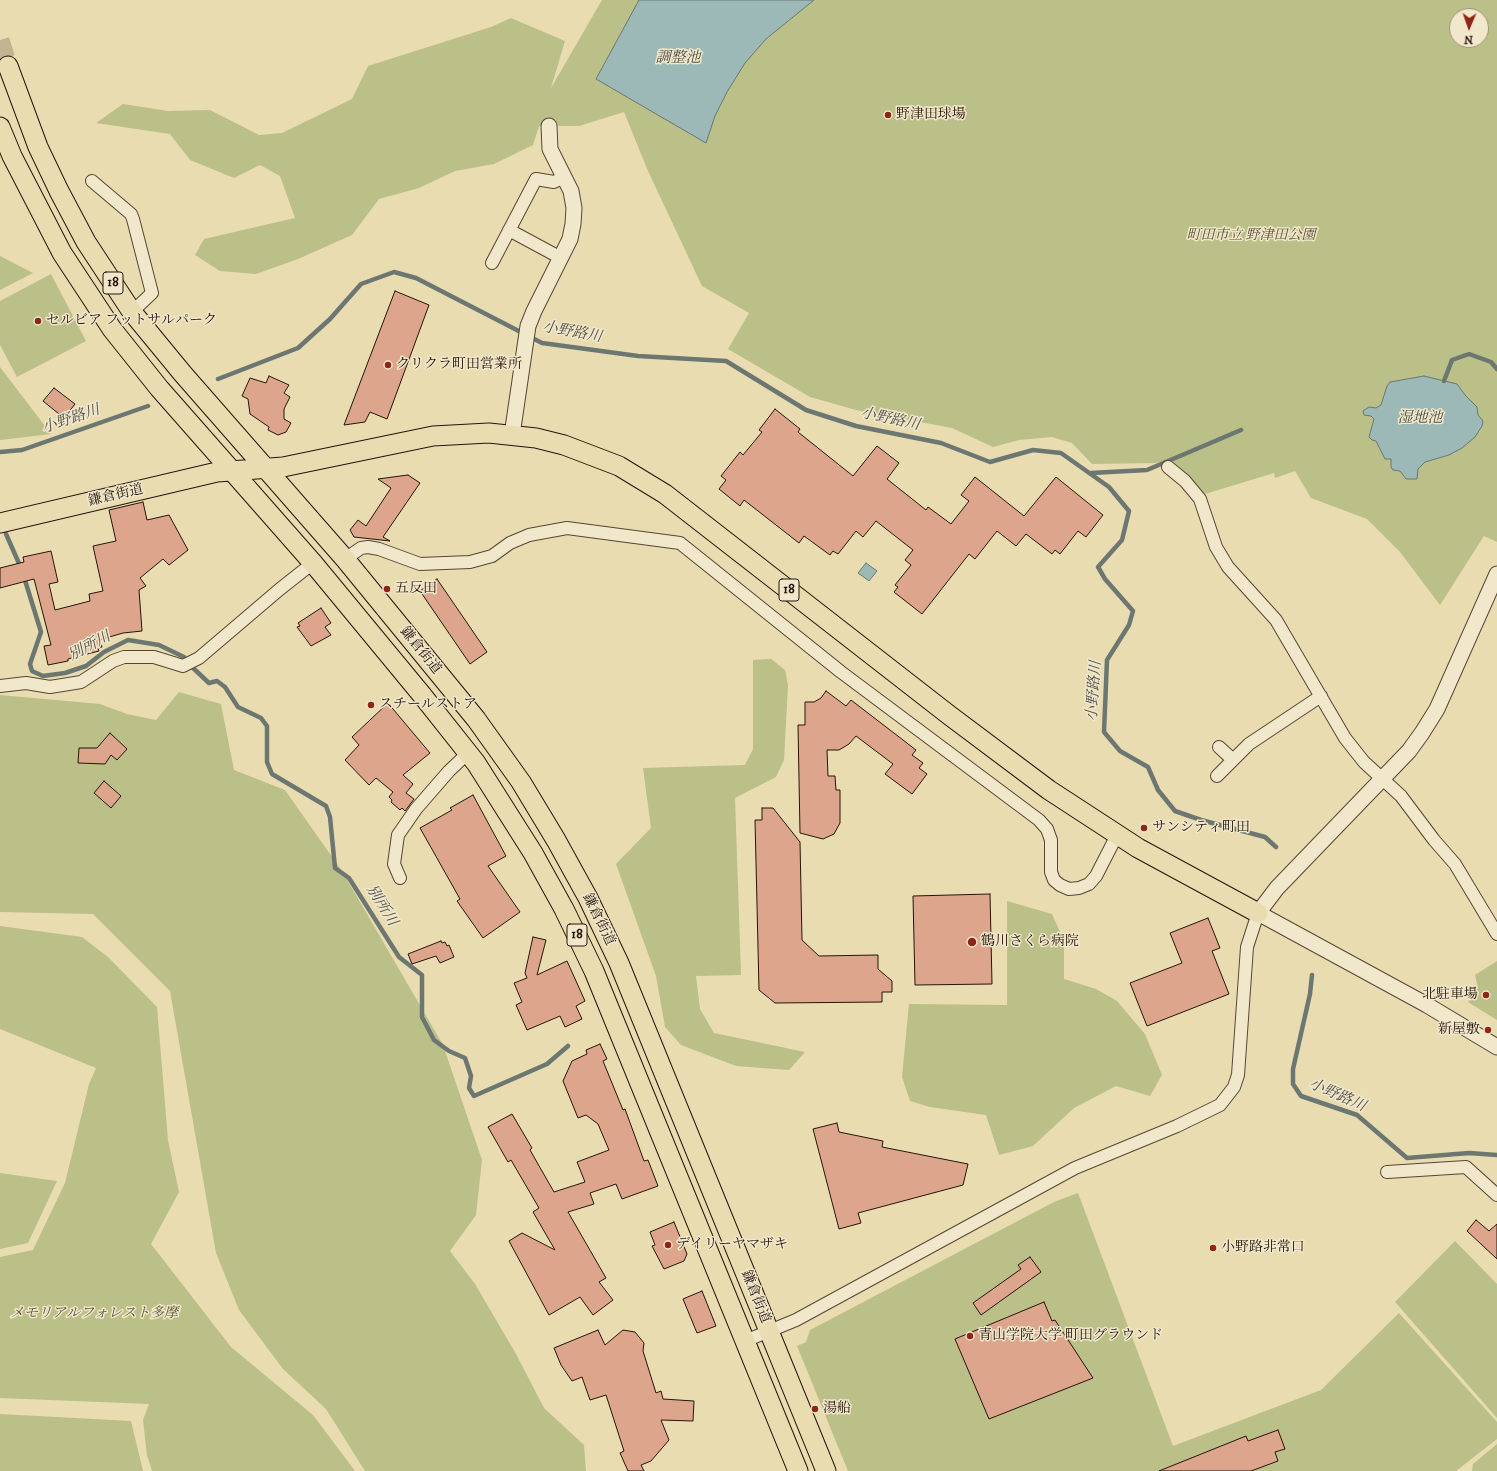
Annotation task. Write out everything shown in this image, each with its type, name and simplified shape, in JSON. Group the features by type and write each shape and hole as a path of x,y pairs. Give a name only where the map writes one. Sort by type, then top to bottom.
{"main road":[{"name":"18","path":"8,66 38,147 86,242 132,312 183,374 267,470 433,436 489,433 512,435 564,445 619,466 645,481 697,517 989,746 1049,790 1117,835 1181,873 1258,913"},
{"name":"18","path":"0,127 12,156 62,253 112,329 159,388 232,471"},
{"name":"鎌倉街道","path":"0,522 202,475 232,471 267,470 345,559 497,748 538,810 572,868 619,963 826,1471"},
{"name":"鎌倉街道","path":"232,471 313,563 422,694 468,753 499,798 533,853 580,940 798,1471"}],"street":[{"path":"512,435 528,326 570,239 574,208 571,191 550,149 549,126"},
{"path":"492,263 536,179 554,182 564,177"},
{"path":"92,181 131,214 133,219 152,293 132,312"},
{"path":"509,230 561,258"},
{"path":"1168,467 1185,481 1200,500 1216,547 1228,567 1276,620 1345,738 1364,762 1401,796 1434,840 1455,864 1497,934"},
{"path":"345,559 361,548 368,547 379,549 420,564 470,562 492,556 510,543 529,535 567,528 680,543 841,672 1039,820 1047,829 1051,840 1051,872 1054,880 1060,885 1069,889 1079,888 1089,884 1096,876 1117,835"},
{"path":"0,686 26,683 50,688 81,682 113,661 124,657 154,657 182,666 199,658 313,563"},
{"path":"745,1341 796,1320 1075,1168 1177,1126 1220,1105 1234,1087 1238,1075 1247,947 1258,913 1286,879 1383,780 1409,751 1437,709 1497,574"},
{"path":"1217,776 1232,759 1249,744 1321,696"},
{"path":"1219,747 1232,759"},
{"path":"400,878 394,864 398,835 416,809 449,771 468,753"},
{"path":"1258,913 1433,1008 1497,1046"},
{"path":"1387,1172 1466,1167 1497,1195"}],"green space":[{"name":"町田市立 野津田公園","path":"602,0 1497,0 1497,542 1484,536 1440,605 1400,552 1367,519 1311,498 1295,471 1275,478 1274,473 1205,494 1171,460 1155,463 1092,464 1072,443 1052,437 1019,440 993,447 952,428 856,410 810,397 728,349 749,313 702,286 648,171 624,112 579,126 539,126 533,145 494,164 455,171 419,188 379,199 352,235 298,259 256,274 220,271 195,255 204,239 295,218 280,176 260,165 234,178 190,160 170,134 96,123 123,104 168,111 210,110 259,135 282,133 352,99 368,66 491,27 511,18 565,41 551,88"},
{"path":"0,256 33,273 0,290"},
{"name":"セルビア フットサルパーク","path":"51,274 86,341 17,377 0,345 0,301"},
{"path":"0,367 51,434 0,440"},
{"path":"771,659 785,670 788,685 784,760 776,777 735,798 741,975 696,976 700,1009 714,1033 805,1052 789,1070 736,1066 681,1045 665,1027 656,976 616,864 651,828 643,768 745,765 753,749 753,660"},
{"path":"179,692 221,704 234,770 285,790 342,871 443,1045 482,1160 476,1215 450,1251 475,1284 516,1354 544,1408 584,1445 586,1471 365,1471 326,1409 283,1369 239,1310 216,1253 170,991 93,914 0,912 0,695 100,704 127,714 156,720"},
{"path":"1007,901 1052,914 1064,941 1064,979 1096,989 1117,1001 1145,1034 1162,1075 1150,1096 1116,1086 1074,1108 1033,1146 999,1155 986,1115 930,1107 910,1101 902,1077 909,1004 1007,1005"},
{"name":"メモリアルフォレスト多摩","path":"0,926 82,937 108,957 157,1007 168,1140 179,1192 151,1244 231,1347 313,1415 355,1471 152,1471 147,1455 143,1420 149,1404 0,1398 0,1257 33,1250 65,1183 89,1084 96,1068 0,1029"},
{"name":"北駐車場","path":"1497,961 1497,1020 1468,1002 1478,988 1475,975"},
{"path":"0,1173 57,1181 28,1243 0,1249"},
{"name":"青山学院大学 町田グラウンド","path":"1078,1193 1173,1446 1321,1390 1399,1313 1497,1422 1497,1439 1456,1471 848,1471 797,1346 806,1342 810,1330 1054,1202"},
{"path":"1455,1241 1497,1284 1497,1418 1395,1302"},
{"path":"0,1414 131,1421 143,1471 0,1471"},
{"path":"1497,1444 1497,1471 1472,1471 1473,1464"}],"water":[{"name":"調整池","path":"639,0 814,0 766,39 745,63 727,92 715,116 706,143 596,79"},
{"name":"湿地池","path":"1424,376 1457,384 1477,407 1478,415 1483,421 1482,426 1475,437 1462,448 1449,455 1425,462 1418,469 1417,479 1406,479 1400,471 1393,470 1391,467 1391,459 1385,459 1376,441 1369,437 1374,419 1371,416 1364,415 1363,411 1369,407 1376,408 1381,405 1387,386 1390,382"},
{"path":"866,563 877,571 869,581 858,573"}],"building":[{"path":"395,291 429,305 387,419 370,412 365,422 344,425"},
{"path":"269,376 289,385 284,393 290,397 284,409 284,419 291,423 286,432 278,435 268,430 269,427 250,414 248,399 242,396 250,378 266,383"},
{"path":"54,388 75,404 64,418 43,401"},
{"path":"775,409 800,429 798,432 853,476 877,446 899,463 887,479 926,510 928,507 951,524 969,501 961,495 975,477 1024,516 1056,477 1103,515 1086,537 1078,531 1060,554 1055,550 1052,554 1026,534 1016,546 997,531 975,559 969,554 922,614 894,592 898,587 895,585 911,565 905,560 913,550 876,521 863,537 856,531 838,554 833,551 830,555 804,536 799,543 744,500 740,506 719,489 726,480 721,476 740,452 743,455 762,432 759,430"},
{"path":"408,475 420,483 383,537 390,541 354,537 350,530 358,520 366,526 391,488 378,479"},
{"path":"143,502 147,520 169,515 188,550 169,565 163,559 140,578 146,586 139,590 142,631 123,633 99,640 102,647 98,648 99,651 68,659 68,661 48,665 44,646 51,645 34,579 0,588 0,568 24,562 23,557 51,551 58,582 49,584 55,610 90,601 89,594 103,591 93,546 116,541 109,510"},
{"path":"437,579 487,652 470,664 420,591"},
{"path":"321,608 331,623 325,627 331,635 311,646 297,627 300,626 298,623"},
{"path":"826,691 846,706 851,700 916,750 912,755 923,763 919,768 927,774 912,794 885,774 893,764 856,736 849,744 839,750 827,750 828,776 835,776 836,790 840,790 840,823 834,834 823,839 800,833 798,725 805,725 805,702 814,702 821,698"},
{"path":"388,703 430,753 403,775 413,784 406,793 414,799 405,811 402,808 400,810 391,802 392,800 389,797 393,792 376,778 369,785 345,760 359,745 352,737"},
{"path":"110,733 127,749 117,760 111,755 105,764 78,763 79,748 97,748"},
{"path":"104,781 121,796 111,808 94,793"},
{"path":"473,795 506,856 488,866 520,912 483,938 457,901 460,899 420,828 452,810 450,808"},
{"path":"762,808 773,808 800,842 802,940 819,956 878,955 878,969 892,981 892,992 882,992 882,1002 775,1003 759,990 755,820 762,820"},
{"path":"990,894 992,984 915,985 913,896"},
{"path":"1208,918 1220,948 1212,951 1229,994 1147,1026 1130,983 1182,963 1170,933"},
{"path":"533,937 546,940 537,975 567,961 585,1001 576,1006 582,1019 565,1027 560,1016 527,1030 516,1005 522,1002 514,983 527,978 525,973"},
{"path":"441,941 442,943 445,942 447,946 449,945 454,957 440,963 436,956 412,964 408,954"},
{"path":"600,1044 607,1059 603,1061 623,1110 625,1109 644,1161 648,1160 658,1186 622,1199 616,1184 590,1193 594,1204 568,1212 606,1278 599,1282 613,1300 593,1315 580,1297 549,1315 509,1241 522,1233 555,1250 533,1212 539,1208 511,1160 508,1162 488,1127 512,1114 532,1148 530,1150 554,1192 585,1182 577,1162 609,1150 598,1124 586,1115 578,1118 563,1081 572,1061 587,1054 586,1050"},
{"path":"837,1123 839,1132 883,1141 882,1147 968,1164 963,1185 858,1213 861,1223 839,1229 813,1129"},
{"path":"1476,1220 1489,1231 1497,1224 1497,1259 1467,1231"},
{"path":"674,1222 687,1254 684,1261 664,1269 652,1246 655,1245 650,1232"},
{"path":"1030,1257 1041,1272 981,1315 973,1303 1021,1269 1018,1265"},
{"path":"702,1291 716,1326 697,1333 683,1299"},
{"path":"1044,1302 1052,1321 1055,1320 1093,1378 989,1419 955,1339"},
{"path":"598,1330 605,1345 623,1330 635,1332 644,1343 643,1351 656,1393 661,1391 663,1399 694,1401 693,1421 661,1420 669,1440 651,1461 641,1465 644,1471 628,1471 620,1453 624,1451 606,1395 590,1400 582,1377 572,1381 561,1365 554,1348"},
{"path":"1278,1430 1285,1449 1275,1452 1278,1461 1251,1471 1159,1471 1246,1436 1248,1441"}],"waterway":[{"name":"小野路川","path":"218,379 298,348 330,319 361,284 394,272 416,278 542,343 638,356 726,361 806,410 856,426 941,443 990,462 1033,450 1061,453 1109,487 1129,511 1122,540 1098,567 1105,579 1133,611 1129,625 1107,660 1104,732 1120,751 1148,767 1158,790 1175,811 1201,820 1265,837 1276,847"},
{"path":"1444,381 1452,360 1469,354 1491,362 1497,369"},
{"name":"小野路川","path":"0,452 22,450 148,406"},
{"path":"1091,473 1147,470 1241,430"},
{"name":"別所川","path":"6,534 21,568"},
{"name":"別所川","path":"24,577 41,632 30,664 32,671 43,676 65,673 86,666 104,652 128,640 159,645 184,657"},
{"name":"別所川","path":"193,668 209,683 217,681 225,687 238,707 261,718 267,726 267,762 272,774 326,806 330,817 335,868 349,878 399,957 422,975 422,1017 434,1040 449,1051 465,1058 471,1076 469,1088 474,1096 547,1064 568,1046"},
{"name":"小野路川","path":"1312,975 1310,994 1293,1069 1293,1084 1301,1096 1357,1115 1407,1158 1469,1153 1497,1155"}],"tunnel":[{"path":"0,40 8,66"}],"place":[{"name":"野津田球場","path":"888,115"},
{"name":"セルビア フットサルパーク","path":"38,321"},
{"name":"クリクラ町田営業所","path":"388,365"},
{"name":"五反田","path":"387,589"},
{"name":"スチールストア","path":"371,705"},
{"name":"サンシティ町田","path":"1144,828"},
{"name":"鶴川さくら病院","path":"972,942"},
{"name":"北駐車場","path":"1486,995"},
{"name":"新屋敷","path":"1488,1030"},
{"name":"デイリーヤマザキ","path":"668,1245"},
{"name":"小野路非常口","path":"1213,1248"},
{"name":"青山学院大学 町田グラウンド","path":"970,1336"},
{"name":"湯船","path":"815,1409"}]}
